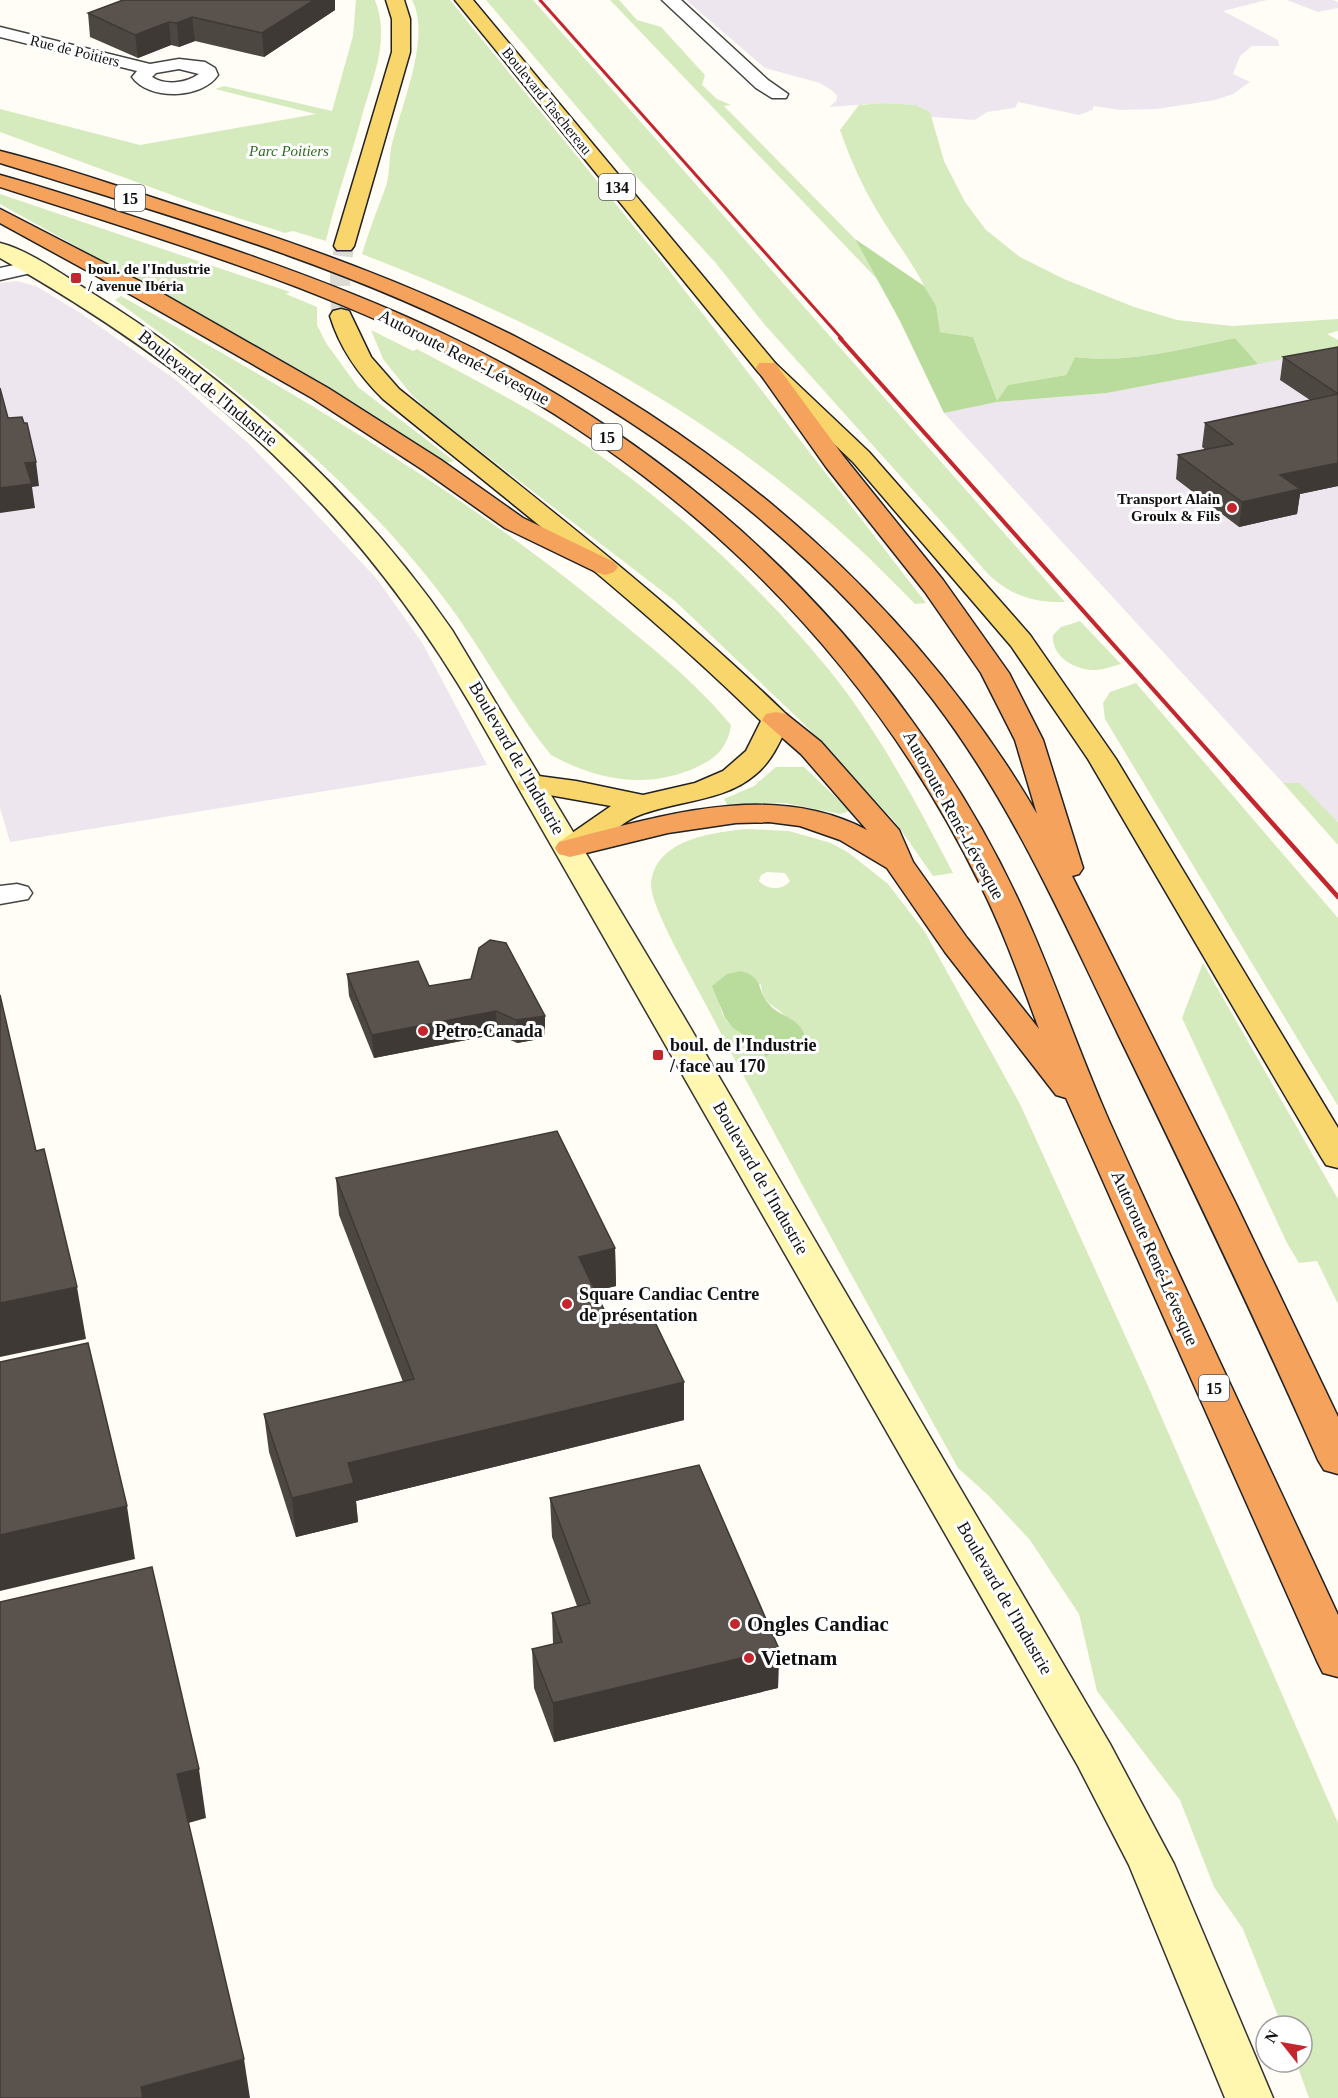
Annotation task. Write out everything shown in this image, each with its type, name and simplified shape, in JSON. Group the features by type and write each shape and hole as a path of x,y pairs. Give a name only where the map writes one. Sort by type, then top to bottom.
{"highway":[{"name":"Autoroute René-Lévesque","path":"0,156 274,245 414,298 541,359 612,401 744,492 853,591 921,666 971,732 1015,801 1089,942 1268,1302 1338,1460"},
{"name":"Autoroute René-Lévesque","path":"0,181 259,265 350,300 433,337 497,370 597,430 667,480 719,521 768,566 818,618 865,674 920,750 998,889 1022,941 1090,1116 1338,1661"},
{"path":"0,215 143,292 320,393 432,465 514,523 604,567"},
{"path":"767,368 835,462 959,619 1009,696 1038,764 1089,942"},
{"path":"776,720 811,747 888,836 898,862 956,945 1090,1116"},
{"path":"570,848 713,817 764,813 792,816 833,826 865,841 898,862"},
{"path":"1268,1302 1338,1410"}],"main road":[{"path":"344,246 401,52 401,19 395,0"},
{"name":"Boulevard Taschereau","path":"464,0 767,368 861,457 989,602 1026,649 1102,759 1338,1157"},
{"path":"341,316 363,363 391,394 604,567 736,681 776,720 757,757 736,775 707,788 642,804 605,819 570,848"},
{"path":"531,784 576,790 642,804"}],"street":[{"path":"671,0 762,84 779,93"},
{"name":"Rue de Poitiers","path":"0,32 150,69"},
{"name":"Boulevard de l'Industrie","path":"0,249 104,308 179,361 258,427 319,484 414,594 463,667 570,848 981,1554 1124,1809 1189,1952 1249,2098"},
{"path":"0,274 33,267"}],"shaded area":[{"path":"686,0 1267,0 1223,11 1278,40 1279,46 1252,46 1240,56 1233,74 1250,82 1233,94 1215,100 1157,109 1120,110 1094,106 1092,110 1079,115 1018,102 1015,108 987,112 975,120 931,117 930,112 916,105 885,103 829,107 836,101 837,96 834,92 820,83 765,68"},
{"path":"1287,0 1333,0 1338,2 1338,8 1318,12"},
{"path":"17,281 36,286 82,314 176,380 249,444 286,482 377,579 423,644 487,765 10,842 0,808 0,283"},
{"path":"1338,348 1338,822 1300,783 1283,783 944,413 997,402 1107,393"}],"green space":[{"name":"Parc Poitiers","path":"356,0 375,0 381,28 381,42 376,70 326,241 293,231 285,233 210,209 0,132 0,109 140,145 316,114 215,89 224,86 332,111 353,36"},
{"path":"412,0 450,0 658,256 926,603 915,604 862,551 800,497 743,453 683,413 559,341 494,310 362,254 387,184 391,148 417,53 417,15"},
{"path":"486,0 533,0 1065,602 1024,597 1007,589 990,576 765,325 715,262 633,173"},
{"path":"610,0 619,0 637,20 661,27 705,75 702,85 717,99 731,105 724,106 855,239 877,279"},
{"path":"885,103 916,105 930,112 944,161 965,202 986,230 1020,257 1064,279 1134,307 1177,320 1232,326 1338,319 1338,331 1327,334 1338,340 1338,348 1258,364 1235,338 1135,357 1095,359 1075,357 1066,375 1008,385 997,402 973,337 940,332 924,285 873,204 844,141 840,130 859,105"},
{"path":"0,194 290,292 286,294 317,307 317,325 326,343 358,387 454,461 446,463 324,384 0,204"},
{"path":"855,239 924,286 936,306 940,332 973,337 997,401 1008,385 1066,375 1075,357 1115,359 1135,357 1235,338 1258,364 1107,393 997,402 944,413 900,321"},
{"path":"121,296 368,440 428,479 544,562 652,648 717,708 731,725 725,745 717,755 699,766 662,778 643,780 624,779 587,771 551,755 524,719 449,605 414,560 376,518 336,478 251,403 115,300"},
{"path":"371,330 413,351 417,349 564,431 639,485 726,560 806,642 848,694 896,769 953,873 933,876 896,823 804,724 675,601 431,413 411,394 383,359"},
{"path":"1080,621 1121,664 1100,670 1089,670 1073,665 1061,656 1053,643 1053,635 1061,627"},
{"path":"1136,683 1338,918 1338,1106 1105,719 1103,703 1110,692"},
{"path":"776,767 804,767 850,811 840,814 785,803 727,804 724,799 754,786"},
{"path":"1283,783 1300,783 1338,822 1338,845"},
{"path":"745,829 789,831 831,843 849,853 888,884 925,932 1020,1104 1148,1386 1338,1823 1338,2098 1309,2098 1300,2074 1314,2074 1314,2014 1277,2014 1243,1929 1214,1887 1180,1800 1097,1691 1079,1614 1030,1540 989,1496 958,1468 767,1120 664,925 657,909 651,884 655,869 663,857 674,848 687,841","holes":["767,872 785,873 790,881 779,888 766,886 759,881 761,875","761,984 767,1002 785,1017 802,1047 780,1046 767,1056 749,1037 724,1017 719,1000"]},
{"path":"1203,963 1338,1199 1338,1304 1317,1261 1299,1263 1287,1243 1182,1018"},
{"path":"741,971 754,977 765,999 773,1008 793,1020 801,1028 804,1034 801,1040 803,1047 780,1046 766,1057 753,1040 733,1028 725,1018 712,986 727,974"}],"building":[{"path":"123,0 314,0 262,33 192,17 177,23 169,22 135,35 88,13"},
{"path":"1338,347 1338,394 1283,357"},
{"path":"0,388 8,418 22,417 24,423 27,423 36,462 25,463 32,484 0,488"},
{"path":"1338,394 1338,463 1280,475 1300,489 1242,502 1178,455 1233,444 1205,423"},
{"path":"490,940 506,943 545,1016 516,1020 496,1011 372,1035 347,974 418,961 429,986 471,979 479,948"},
{"path":"0,995 36,1151 44,1149 77,1287 0,1303"},
{"path":"557,1131 615,1248 579,1257 609,1320 649,1310 684,1382 348,1463 354,1483 292,1498 264,1414 414,1379 336,1178"},
{"path":"88,1343 127,1506 0,1535 0,1362"},
{"path":"699,1465 779,1649 553,1703 532,1649 562,1642 552,1613 590,1603 550,1498"},
{"path":"152,1567 199,1769 177,1774 244,2059 141,2087 143,2098 0,2098 0,1602"}],"tunnel":[{"path":"341,316 340,277 344,246"}],"railway":[{"path":"540,0 842,339"},
{"path":"840,338 1234,780"},
{"path":"1232,778 1338,897"}],"place":[{"name":"boul. de l'Industrie / avenue Ibéria","path":"76,278"},
{"name":"Transport Alain Groulx & Fils","path":"1232,508"},
{"name":"Petro-Canada","path":"423,1031"},
{"name":"boul. de l'Industrie / face au 170","path":"658,1055"},
{"name":"Square Candiac Centre de présentation","path":"567,1304"},
{"name":"Ongles Candiac","path":"735,1624"},
{"name":"Vietnam","path":"749,1658"}]}
